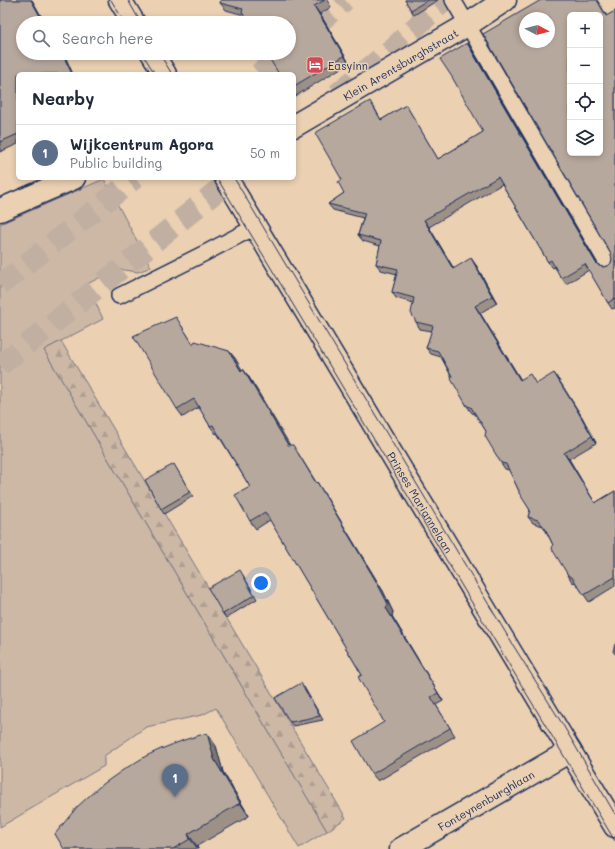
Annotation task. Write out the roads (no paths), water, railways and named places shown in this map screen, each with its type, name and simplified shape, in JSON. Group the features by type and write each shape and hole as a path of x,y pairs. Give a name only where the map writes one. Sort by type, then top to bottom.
{"street":[{"path":"120,0 130,16"},
{"name":"Klein Arentsburghstraat","path":"296,125 467,25 505,0"},
{"path":"156,60 164,72"},
{"path":"0,210 69,180"},
{"name":"Prinses Mariannelaan","path":"227,180 615,826"},
{"name":"Fonteynenburghlaan","path":"402,849 570,751"}],"lane":[{"path":"453,0 608,265"},
{"path":"118,296 255,227"}],"tunnel":[{"path":"296,42 345,0"},
{"path":"337,94 391,50 445,0"},
{"path":"261,72 276,60"},
{"path":"0,285 132,180"},
{"path":"0,365 231,180"}],"tram line":[{"path":"111,0 121,16"},
{"path":"128,0 137,16"},
{"path":"146,60 154,72"},
{"path":"163,60 171,72"},
{"path":"218,180 615,841"},
{"path":"235,180 615,814"}],"place":[{"name":"Easyinn","path":"315,65"},
{"name":"Wijkcentrum Agora","path":"175,797"}]}
